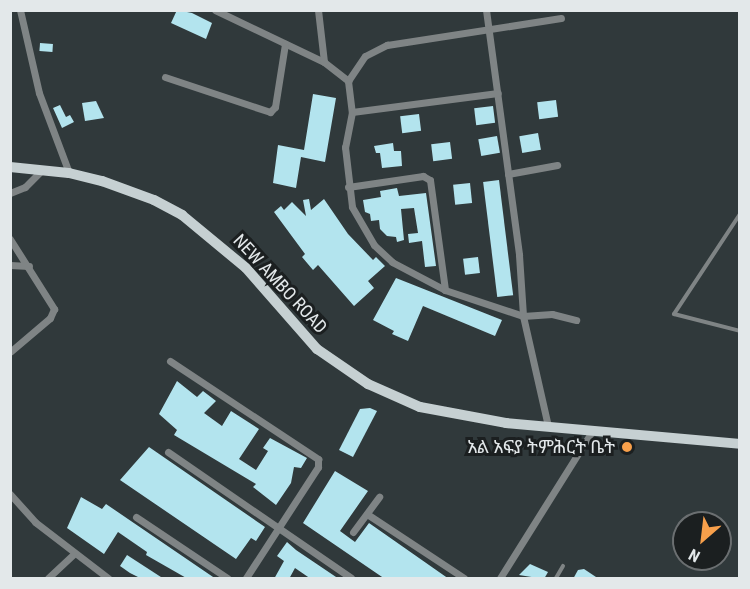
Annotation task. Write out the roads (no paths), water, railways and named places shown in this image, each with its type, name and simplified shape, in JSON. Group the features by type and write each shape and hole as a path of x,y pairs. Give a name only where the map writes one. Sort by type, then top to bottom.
{"main road":[{"name":"NEW AMBO ROAD","path":"10,167 69,172 126,188 182,215 246,268 317,349 368,384 448,415 740,444"}],"street":[{"path":"20,10 39,93 69,172"},
{"path":"215,10 324,62 348,81"},
{"path":"318,10 324,62"},
{"path":"486,10 508,174 523,316 548,426"},
{"path":"561,18 489,32 387,45 365,56 348,81 352,112 345,147 352,207 374,245 405,271 446,290 523,316 552,314 576,320"},
{"path":"165,77 270,112 275,106 285,44"},
{"path":"352,112 498,93"},
{"path":"508,174 557,165"},
{"path":"10,194 25,188 43,169"},
{"path":"348,187 423,176 430,180 446,290"},
{"path":"10,239 54,309 50,318 10,352"},
{"path":"10,265 29,266"},
{"path":"170,361 318,459 318,467 246,579"},
{"path":"500,579 594,430"},
{"path":"168,452 351,579"},
{"path":"10,494 35,522 74,555 108,579"},
{"path":"353,532 379,497"},
{"path":"367,514 464,579"},
{"path":"136,517 227,579"},
{"path":"48,579 74,555"}],"lane":[{"path":"740,214 674,314 740,331"},
{"path":"556,579 563,566"}],"place":[{"name":"አል አፍያ ትምሕርት ቤት","path":"627,447"}]}
